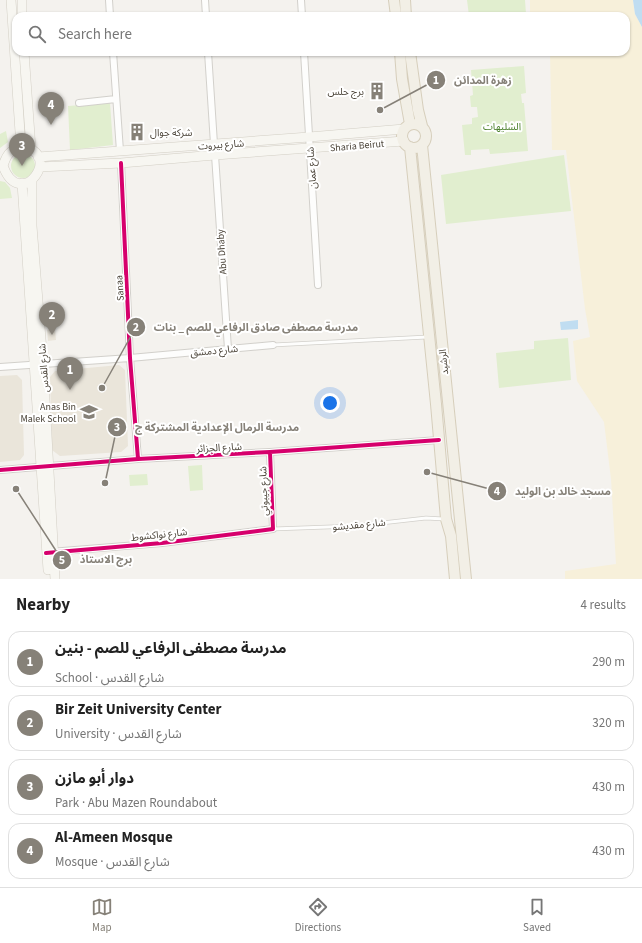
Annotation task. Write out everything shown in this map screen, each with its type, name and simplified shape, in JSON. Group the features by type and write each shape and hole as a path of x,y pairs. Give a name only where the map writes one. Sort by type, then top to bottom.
{"main road":[{"path":"11,0 12,16"},
{"path":"22,0 22,12"},
{"path":"394,0 396,12"},
{"path":"405,0 406,12"},
{"path":"14,56 20,147"},
{"path":"24,56 30,150"},
{"path":"400,56 407,127 402,137 406,144 418,147 424,143 427,136 422,126 418,110 411,56"},
{"path":"407,127 414,123 422,126"},
{"name":"شارع بيروت","path":"38,157 310,138 407,127"},
{"name":"الرشيد","path":"406,144 429,337 446,519 451,536 455,579"},
{"name":"Sharia Beirut","path":"310,148 406,144"},
{"name":"الرشيد","path":"422,145 466,579"},
{"path":"20,147 30,150 38,157 40,167 36,177 22,183 12,181 3,173 2,159 11,151 20,147"},
{"name":"شارع بيروت","path":"40,167 121,163 215,154 310,148"},
{"name":"شارع القدس","path":"32,180 32,226 50,552 49,579"},
{"name":"شارع القدس","path":"22,183 39,364"},
{"name":"شارع القدس","path":"50,552 55,579"}],"street":[{"path":"109,0 110,12"},
{"path":"205,0 206,12"},
{"path":"301,0 302,12"},
{"path":"112,56 120,151"},
{"path":"208,56 214,144"},
{"name":"شارع عمان","path":"304,56 318,285"},
{"path":"79,103 116,99"},
{"name":"Abu Dhaby","path":"215,154 228,349"},
{"name":"Sanaa","path":"121,163 130,358 138,459"},
{"name":"شارع دمشق","path":"0,367 130,358 273,345"},
{"name":"شارع الجزائر","path":"0,470 138,459 270,452 439,440"},
{"name":"شارع جيبوتي","path":"270,452 272,529"},
{"name":"شارع نواكشوط","path":"50,552 162,543 272,529"}],"lane":[{"name":"شارع دمشق","path":"273,345 429,337"},
{"name":"شارع مقديشو","path":"272,529 358,526 380,522 426,518 446,519"}],"shaded area":[{"path":"55,329 56,340 48,341 47,330"},
{"name":"Anas Bin Malek School","path":"119,365 125,370 128,446 121,452 60,456 52,450 50,377 55,371"},
{"path":"17,375 22,380 24,455 20,460 0,462 0,376"}],"green space":[{"path":"467,0 525,0 526,12 468,12"},
{"name":"الشليهات","path":"524,66 526,93 521,94 522,103 524,103 528,151 490,154 489,149 471,150 471,155 465,155 462,125 472,124 472,118 478,117 477,107 471,107 470,96 473,95 471,70"},
{"path":"110,103 113,145 70,150 68,106"},
{"path":"6,131 8,142 0,148 0,134"},
{"path":"23,154 31,158 35,166 31,174 23,178 15,174 11,166 15,158"},
{"path":"564,155 571,211 446,224 441,175"},
{"path":"0,181 5,182 10,188 12,198 0,199"},
{"path":"568,338 571,380 499,388 496,353 534,349 534,341"},
{"path":"202,465 203,490 190,491 188,466"},
{"path":"147,474 148,485 130,486 129,475"}],"sand":[{"path":"530,0 633,0 635,14 642,27 642,579 565,579 565,571 616,564 611,479 604,422 577,381 573,341 590,337 585,309 566,150 552,150 550,56 630,56 630,12 530,12"}],"water":[{"path":"633,0 642,0 642,27 635,14"},
{"path":"578,320 578,329 561,330 560,322"}],"cycle path":[{"path":"121,163 130,358 138,459"},
{"path":"0,470 138,459 270,452 439,440"},
{"path":"46,553 162,543 273,529 270,452"}],"place":[{"name":"برج حلس","path":"377,91"},
{"name":"زهرة المدائن","path":"380,110"},
{"name":"Al-Ameen Mosque","path":"51,125"},
{"name":"شركة جوال","path":"137,132"},
{"name":"دوار أبو مازن","path":"22,166"},
{"name":"Bir Zeit University Center","path":"52,335"},
{"name":"مدرسة مصطفى صادق الرفاعي للصم _ بنات","path":"102,388"},
{"name":"مدرسة مصطفى الرفاعي للصم - بنين","path":"70,390"},
{"name":"Anas Bin Malek School","path":"89,412"},
{"name":"مسجد خالد بن الوليد","path":"427,472"},
{"name":"مدرسة الرمال الإعدادية المشتركة ج","path":"105,483"},
{"name":"برج الاستاذ","path":"16,489"}]}
